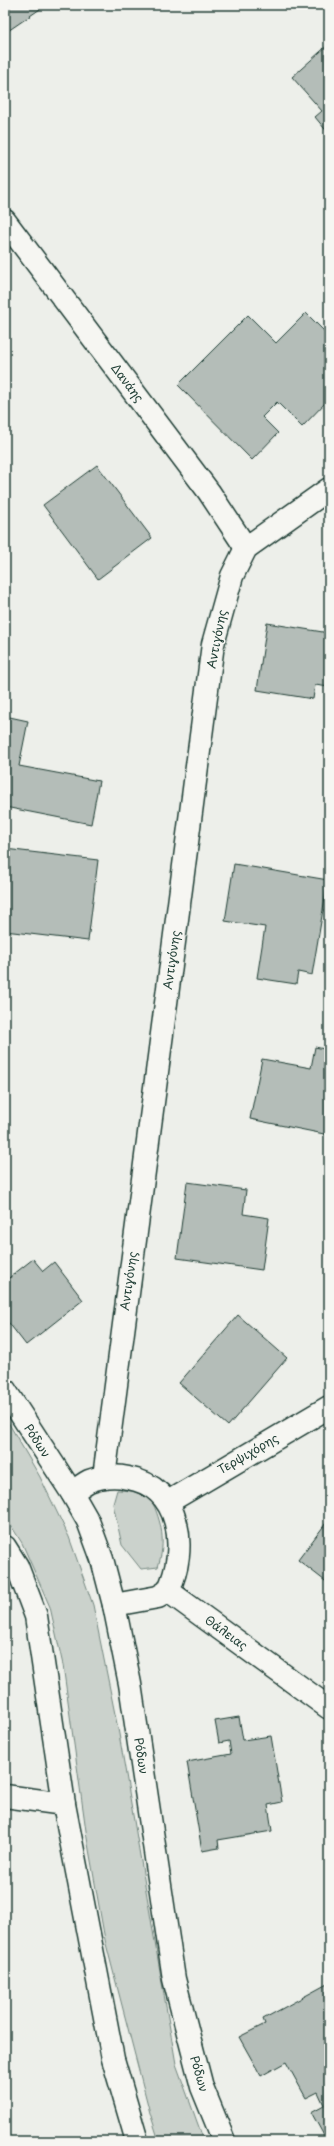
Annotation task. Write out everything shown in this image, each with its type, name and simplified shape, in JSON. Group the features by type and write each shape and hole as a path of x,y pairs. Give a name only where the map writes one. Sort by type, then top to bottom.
{"street":[{"name":"Δανάης","path":"5,221 209,492 246,548"},
{"name":"Αντιγόνης","path":"104,1477 214,644 232,576 246,548 329,489"},
{"name":"Ρόδων","path":"5,1390 72,1493 88,1522 102,1559 114,1605 130,1684 174,1979 202,2087 224,2141"},
{"name":"Τερψιχόρης","path":"168,1502 329,1407"},
{"path":"72,1493 89,1481 104,1477 120,1476 141,1480 168,1502 175,1518 179,1536 177,1570 168,1591 158,1597 114,1605"},
{"path":"5,1547 17,1566 36,1616 64,1804 113,2059 137,2141"},
{"name":"Θάλειας","path":"168,1591 329,1708"},
{"path":"5,1796 64,1804"}],"shaded area":[{"path":"5,1417 40,1477 69,1537 93,1605 119,1734 176,2064 204,2141 159,2141 150,2113 105,1940 87,1838 63,1665 50,1607 22,1543 5,1516"},
{"path":"117,1490 133,1491 151,1499 158,1516 162,1532 162,1549 158,1567 141,1569 122,1545 113,1504"}],"building":[{"path":"5,5 46,5 5,33"},
{"path":"329,44 329,134 315,117 322,111 292,77"},
{"path":"306,313 329,336 329,399 302,427 277,402 262,417 278,433 252,460 178,385 248,315 276,343"},
{"path":"97,465 152,538 98,579 43,505"},
{"path":"267,623 329,633 329,687 315,685 313,699 257,690"},
{"path":"5,716 28,721 19,766 99,781 91,824 5,807"},
{"path":"5,849 98,860 88,941 5,931"},
{"path":"234,864 328,880 312,975 298,972 296,984 257,978 265,927 225,921"},
{"path":"315,1047 329,1050 329,1135 250,1119 262,1059 311,1068"},
{"path":"187,1182 246,1190 243,1214 269,1218 262,1270 177,1258"},
{"path":"33,1259 43,1271 54,1262 83,1300 26,1345 5,1318 5,1281"},
{"path":"238,1315 287,1358 228,1426 179,1383"},
{"path":"329,1519 329,1584 298,1560"},
{"path":"239,1717 243,1740 271,1736 282,1802 268,1805 272,1831 218,1840 219,1848 202,1851 187,1762 231,1754 229,1741 219,1743 215,1721"},
{"path":"329,1983 329,2141 327,2141 311,2112 324,2105 318,2092 306,2098 286,2062 261,2076 239,2037 265,2024 263,2019"}]}
